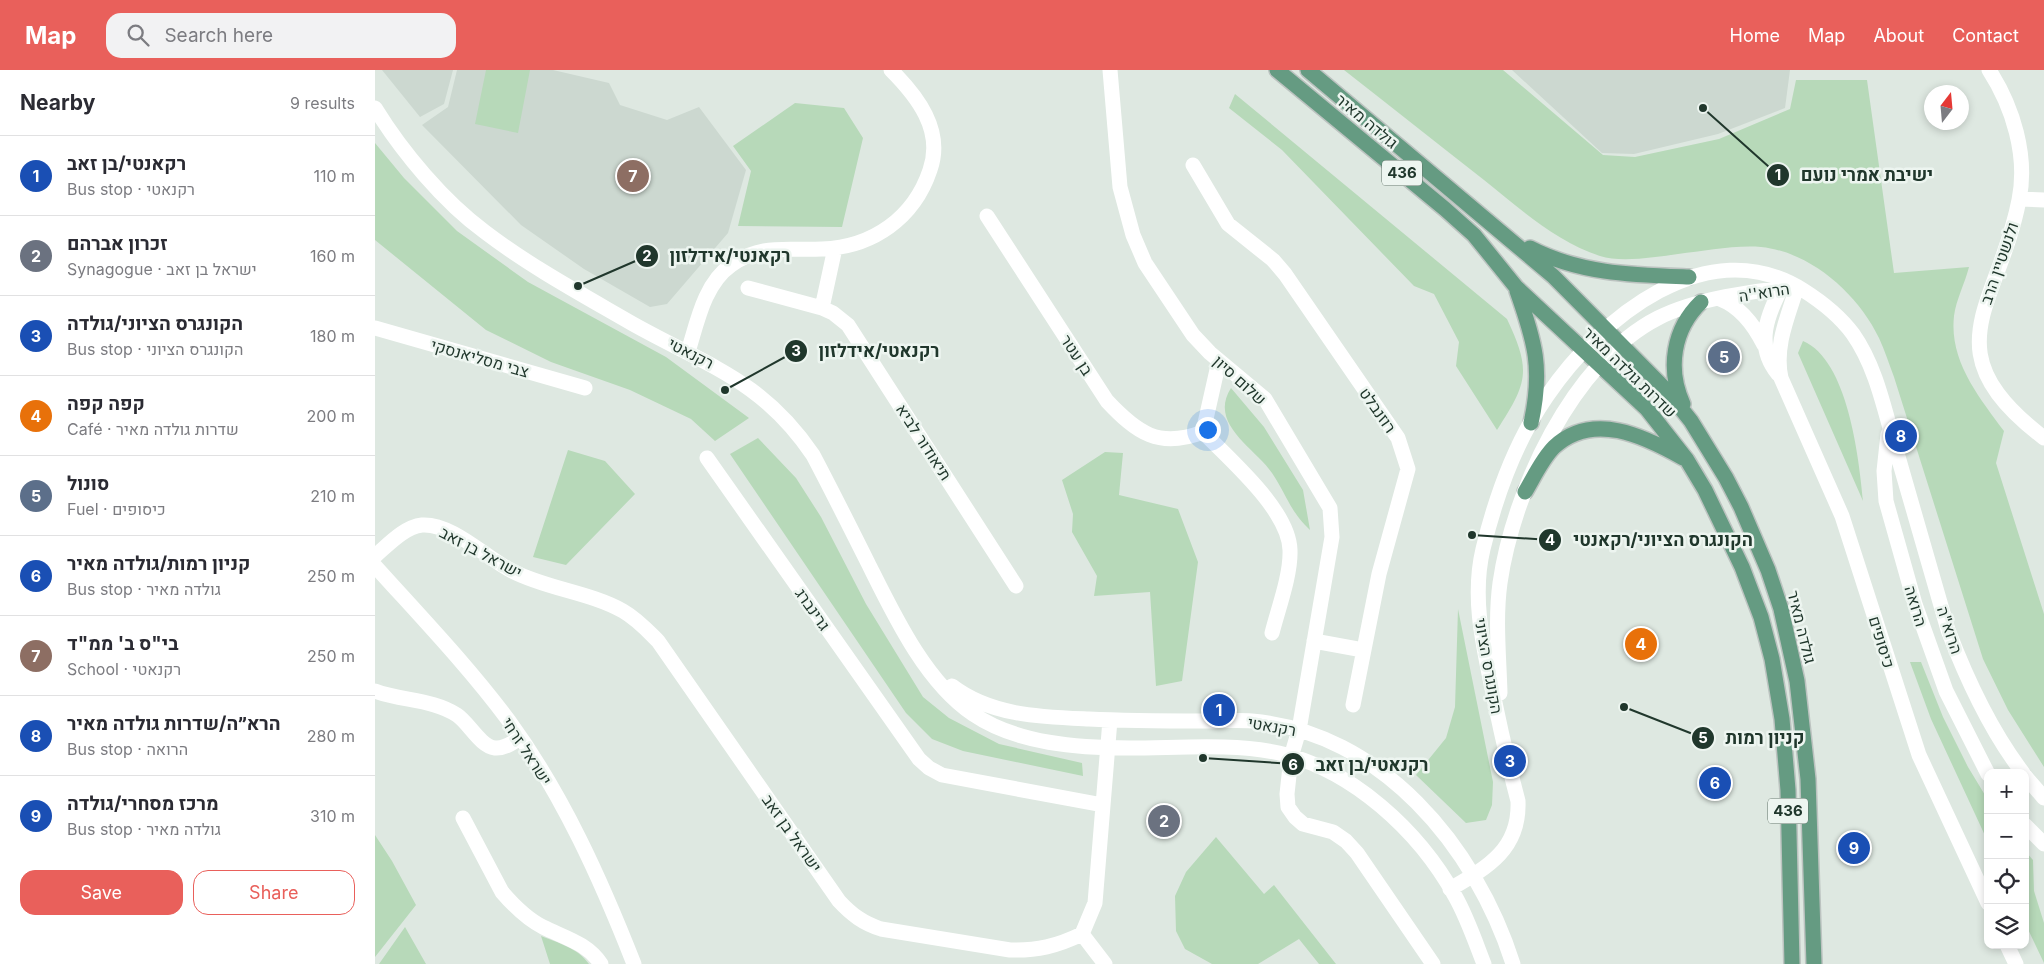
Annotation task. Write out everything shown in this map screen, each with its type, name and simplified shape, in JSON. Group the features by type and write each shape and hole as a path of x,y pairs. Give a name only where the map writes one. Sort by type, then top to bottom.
{"main road":[{"name":"גולדה מאיר","path":"1277,70 1459,222 1487,250 1516,287"},
{"name":"שדרות גולדה מאיר","path":"1308,70 1542,265 1621,344"},
{"path":"1509,237 1562,261 1593,270 1634,275 1689,277"},
{"name":"שדרות גולדה מאיר","path":"1516,287 1647,409 1687,460 1714,507 1742,566 1761,617 1772,659 1782,719 1788,790 1793,964"},
{"path":"1516,287 1537,359 1538,383 1531,423"},
{"path":"1691,421 1673,376 1675,357 1683,326 1688,316 1701,302"},
{"name":"גולדה מאיר","path":"1621,344 1668,392 1691,421 1741,507 1768,570 1789,641 1803,723 1809,778 1814,964"},
{"path":"1525,492 1554,447 1569,436 1581,431 1612,429 1633,434 1687,460"}],"street":[{"path":"688,352 704,303 716,280 729,266 748,254 768,248 835,248 863,242 900,218 914,204 924,187 932,164 934,145 928,119 921,104 909,87 891,70"},
{"name":"שלום סיון","path":"1110,70 1120,187 1133,234 1145,263 1193,335 1219,361 1265,399 1330,508 1332,538 1299,730 1291,756 1287,794 1288,807 1303,824 1333,832 1346,841 1357,853 1433,964"},
{"name":"ולנשטיין הרב","path":"1989,70 2002,94 2018,138 2021,159 2020,199 1981,317 1979,349 1985,372 1998,395 2021,420 2044,438"},
{"name":"רקנאטי","path":"375,108 433,184 484,232 523,259 621,317 751,388 777,409 797,431 813,455 909,642 955,701 974,715 1005,731 1039,739 1108,748 1249,748 1291,756 1330,771 1360,790 1387,813 1430,859 1450,889 1469,924 1484,964"},
{"name":"רוזנבלט","path":"1193,165 1228,224 1273,260 1285,274 1398,438 1405,458 1408,469 1379,574 1353,705"},
{"path":"2020,199 2044,200"},
{"name":"בן עטר","path":"987,216 1107,401 1124,419 1141,432 1164,439 1184,439 1203,432"},
{"path":"822,308 835,248"},
{"name":"הרוא''ה","path":"1605,329 1665,287 1689,277 1721,271 1744,270 1763,273 1787,285"},
{"name":"הרוא''ה","path":"1621,344 1656,319 1678,309 1701,302 1787,285"},
{"name":"כיסופים","path":"1787,285 1765,323 1765,346 1770,362 1781,378 1841,516 1919,755 1984,894"},
{"name":"כיסופים","path":"1781,378 1778,361 1787,285"},
{"name":"הרואה","path":"1787,285 1826,305 1853,334 1869,364 1903,475"},
{"name":"תיאודור לביא","path":"748,288 822,308 833,313 848,325 1016,586"},
{"path":"1720,299 1733,306 1745,316 1765,346"},
{"name":"צבי מסליאנסקי","path":"375,328 585,388"},
{"name":"הקונגרס הציוני","path":"1450,889 1474,875 1503,851 1510,840 1518,812 1518,801 1482,640 1479,578 1483,550 1509,466 1531,423 1547,396 1583,350 1605,329"},
{"name":"הקונגרס הציוני","path":"1503,739 1498,640 1500,584 1506,555 1525,492 1543,448 1566,409 1600,366 1621,344"},
{"path":"1219,361 1203,432 1278,513 1286,532 1290,550 1288,567 1272,633"},
{"name":"הרואה","path":"1889,428 1884,471 1885,494 1910,586 1931,653 1946,691 1985,769"},
{"name":"גרינברג","path":"707,458 919,759 929,768 942,774 1103,805"},
{"name":"הרוא\"ה","path":"1903,475 1948,630 1961,666 1995,732 2020,769"},
{"name":"ישראל בן זאב","path":"375,556 396,537 411,528 422,525 438,527 471,544 491,559 514,572 600,601 623,612 642,625 658,641 839,901 852,915 868,925 1010,950 1046,949 1082,934"},
{"name":"ישראל זרחי","path":"375,566 457,655 537,762 584,849 634,964"},
{"path":"1314,641 1363,650"},
{"name":"רקנאטי","path":"929,668 966,697 998,709 1029,716 1110,720 1251,721 1299,730 1343,747 1376,768 1406,792 1452,842 1474,875 1494,914 1513,964"},
{"path":"375,691 442,707 457,715 484,742 495,748 509,745 520,738"},
{"path":"1105,964 1082,934 1095,903 1110,720"},
{"path":"2029,781 2044,798"},
{"path":"463,818 503,892 511,902 525,915 542,926 587,947 601,964"},
{"path":"2029,829 2040,840"},
{"path":"2009,949 2016,964"}],"shaded area":[{"path":"382,70 453,70 444,104 420,117"},
{"path":"457,70 553,70 609,83 620,105 667,120 699,107 746,170 728,233 667,304 650,307 584,269 521,225 422,125 448,107"},
{"path":"1512,70 1790,70 1785,108 1718,134 1634,154 1602,153"}],"green space":[{"path":"486,70 530,70 518,133 475,124"},
{"path":"1344,70 1503,70 1603,155 1635,157 1719,139 1790,109 1796,80 1867,80 1894,273 1969,267 1954,316 1956,348 1961,363 1976,392 2004,431 1996,463 2044,614 2044,767 2008,710 1983,659 1894,377 1879,338 1859,306 1846,291 1815,266 1798,257 1761,247 1730,248 1628,259 1608,258 1584,250 1553,233 1524,213"},
{"path":"1235,94 1507,319 1520,352 1523,377 1515,400 1497,430 1456,366 1459,342 1434,294 1414,286 1282,150 1229,108"},
{"path":"795,103 844,108 863,138 842,227 738,226 751,171 733,146"},
{"path":"375,143 404,178 457,231 528,282 666,357 749,418 715,441 691,419 630,390 551,362 486,330 375,240"},
{"path":"1803,341 1818,352 1831,368 1841,389 1854,436 1863,501 1798,353"},
{"path":"1231,388 1264,427 1303,490 1310,530 1293,509 1272,473 1236,435 1229,424 1225,413 1225,401"},
{"path":"758,438 796,478 821,517 866,604 923,697 949,718 999,744 1082,763 1083,776 963,751 932,739 906,713 730,454"},
{"path":"568,450 605,461 635,494 566,565 533,557"},
{"path":"1105,452 1123,453 1119,495 1178,509 1198,562 1182,681 1156,686 1150,592 1094,596 1097,576 1072,532 1073,514 1062,480"},
{"path":"1458,609 1493,782 1492,805 1486,820 1466,823 1416,775 1446,738 1455,707"},
{"path":"1910,662 1921,662 1943,717 1968,767 1984,793 1984,833 1931,719"},
{"path":"375,835 392,861 416,905 375,957"},
{"path":"1216,837 1264,894 1274,885 1336,964 1319,964 1299,939 1258,964 1212,964 1185,949 1176,931 1175,896 1186,872"},
{"path":"2029,856 2033,860 2034,891 2044,923 2044,963 2029,931"},
{"path":"405,927 426,964 379,964"},
{"path":"541,936 573,950 589,964 550,964"}],"place":[{"name":"ישיבת אמרי נועם","path":"1703,108"},
{"name":"בי\"ס ב' ממ\"ד","path":"633,176"},
{"name":"רקאנטי/אידלזון","path":"578,286"},
{"name":"סונול","path":"1724,357"},
{"name":"רקנאטי/אידלזון","path":"725,390"},
{"name":"הרא״ה/שדרות גולדה מאיר","path":"1901,436"},
{"name":"הקונגרס הציוני/רקאנטי","path":"1472,535"},
{"name":"קפה קפה","path":"1641,644"},
{"name":"קניון רמות","path":"1624,707"},
{"name":"רקאנטי/בן זאב","path":"1219,710"},
{"name":"רקנאטי/בן זאב","path":"1203,758"},
{"name":"הקונגרס הציוני/גולדה","path":"1510,761"},
{"name":"קניון רמות/גולדה מאיר","path":"1715,783"},
{"name":"זכרון אברהם","path":"1164,821"},
{"name":"מרכז מסחרי/גולדה","path":"1854,848"}]}
